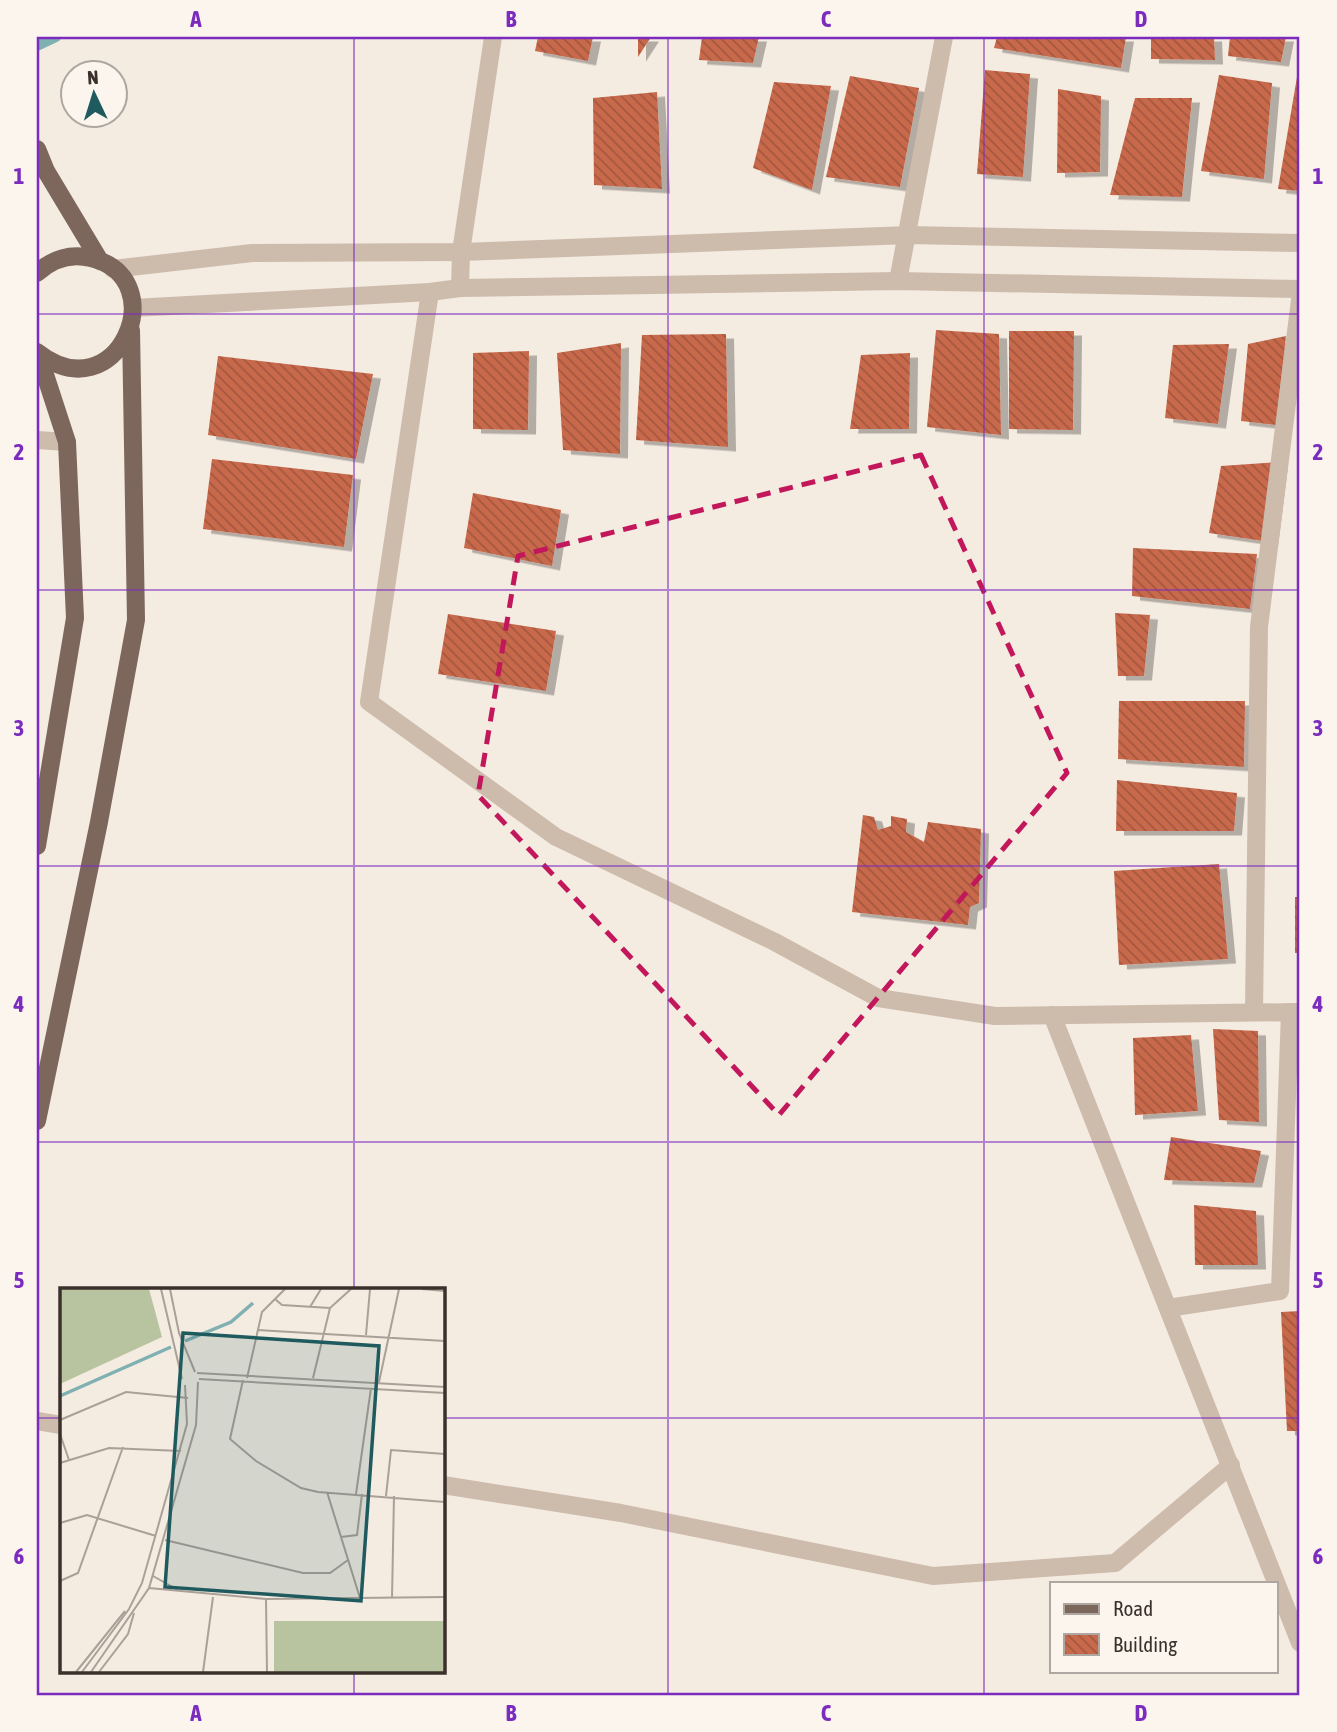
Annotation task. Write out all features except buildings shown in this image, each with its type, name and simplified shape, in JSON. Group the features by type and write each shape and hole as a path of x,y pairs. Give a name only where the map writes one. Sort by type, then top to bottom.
{"main road":[{"path":"37,149 46,171 107,265 123,280 134,308 131,330 136,620 99,822 37,1121"},
{"path":"37,273 46,264 63,257 82,256 107,265"},
{"path":"37,353 54,364 72,368 91,367 108,359 122,346 131,330"},
{"path":"37,353 67,442 75,618 41,805 37,846"}],"street":[{"path":"460,288 461,252 493,37"},
{"path":"898,281 909,235 944,37"},
{"path":"107,265 252,253 461,252 909,235 1300,243"},
{"path":"134,308 430,292 460,288 898,281 1300,289"},
{"path":"430,292 369,702 556,837 774,942 878,998 995,1016 1295,1012 1280,1291 1168,1308"},
{"path":"1254,1012 1259,627 1300,300"},
{"path":"37,440 67,442"},
{"path":"1052,1015 1276,1582"},
{"path":"37,1422 60,1425"},
{"path":"444,1485 621,1513 933,1576 1115,1563 1231,1465"},
{"path":"1278,1586 1300,1643"}],"highlighted area":[{"path":"921,455 1067,773 779,1115 478,795 518,556"}],"waterway":[{"path":"37,46 56,37"}]}
